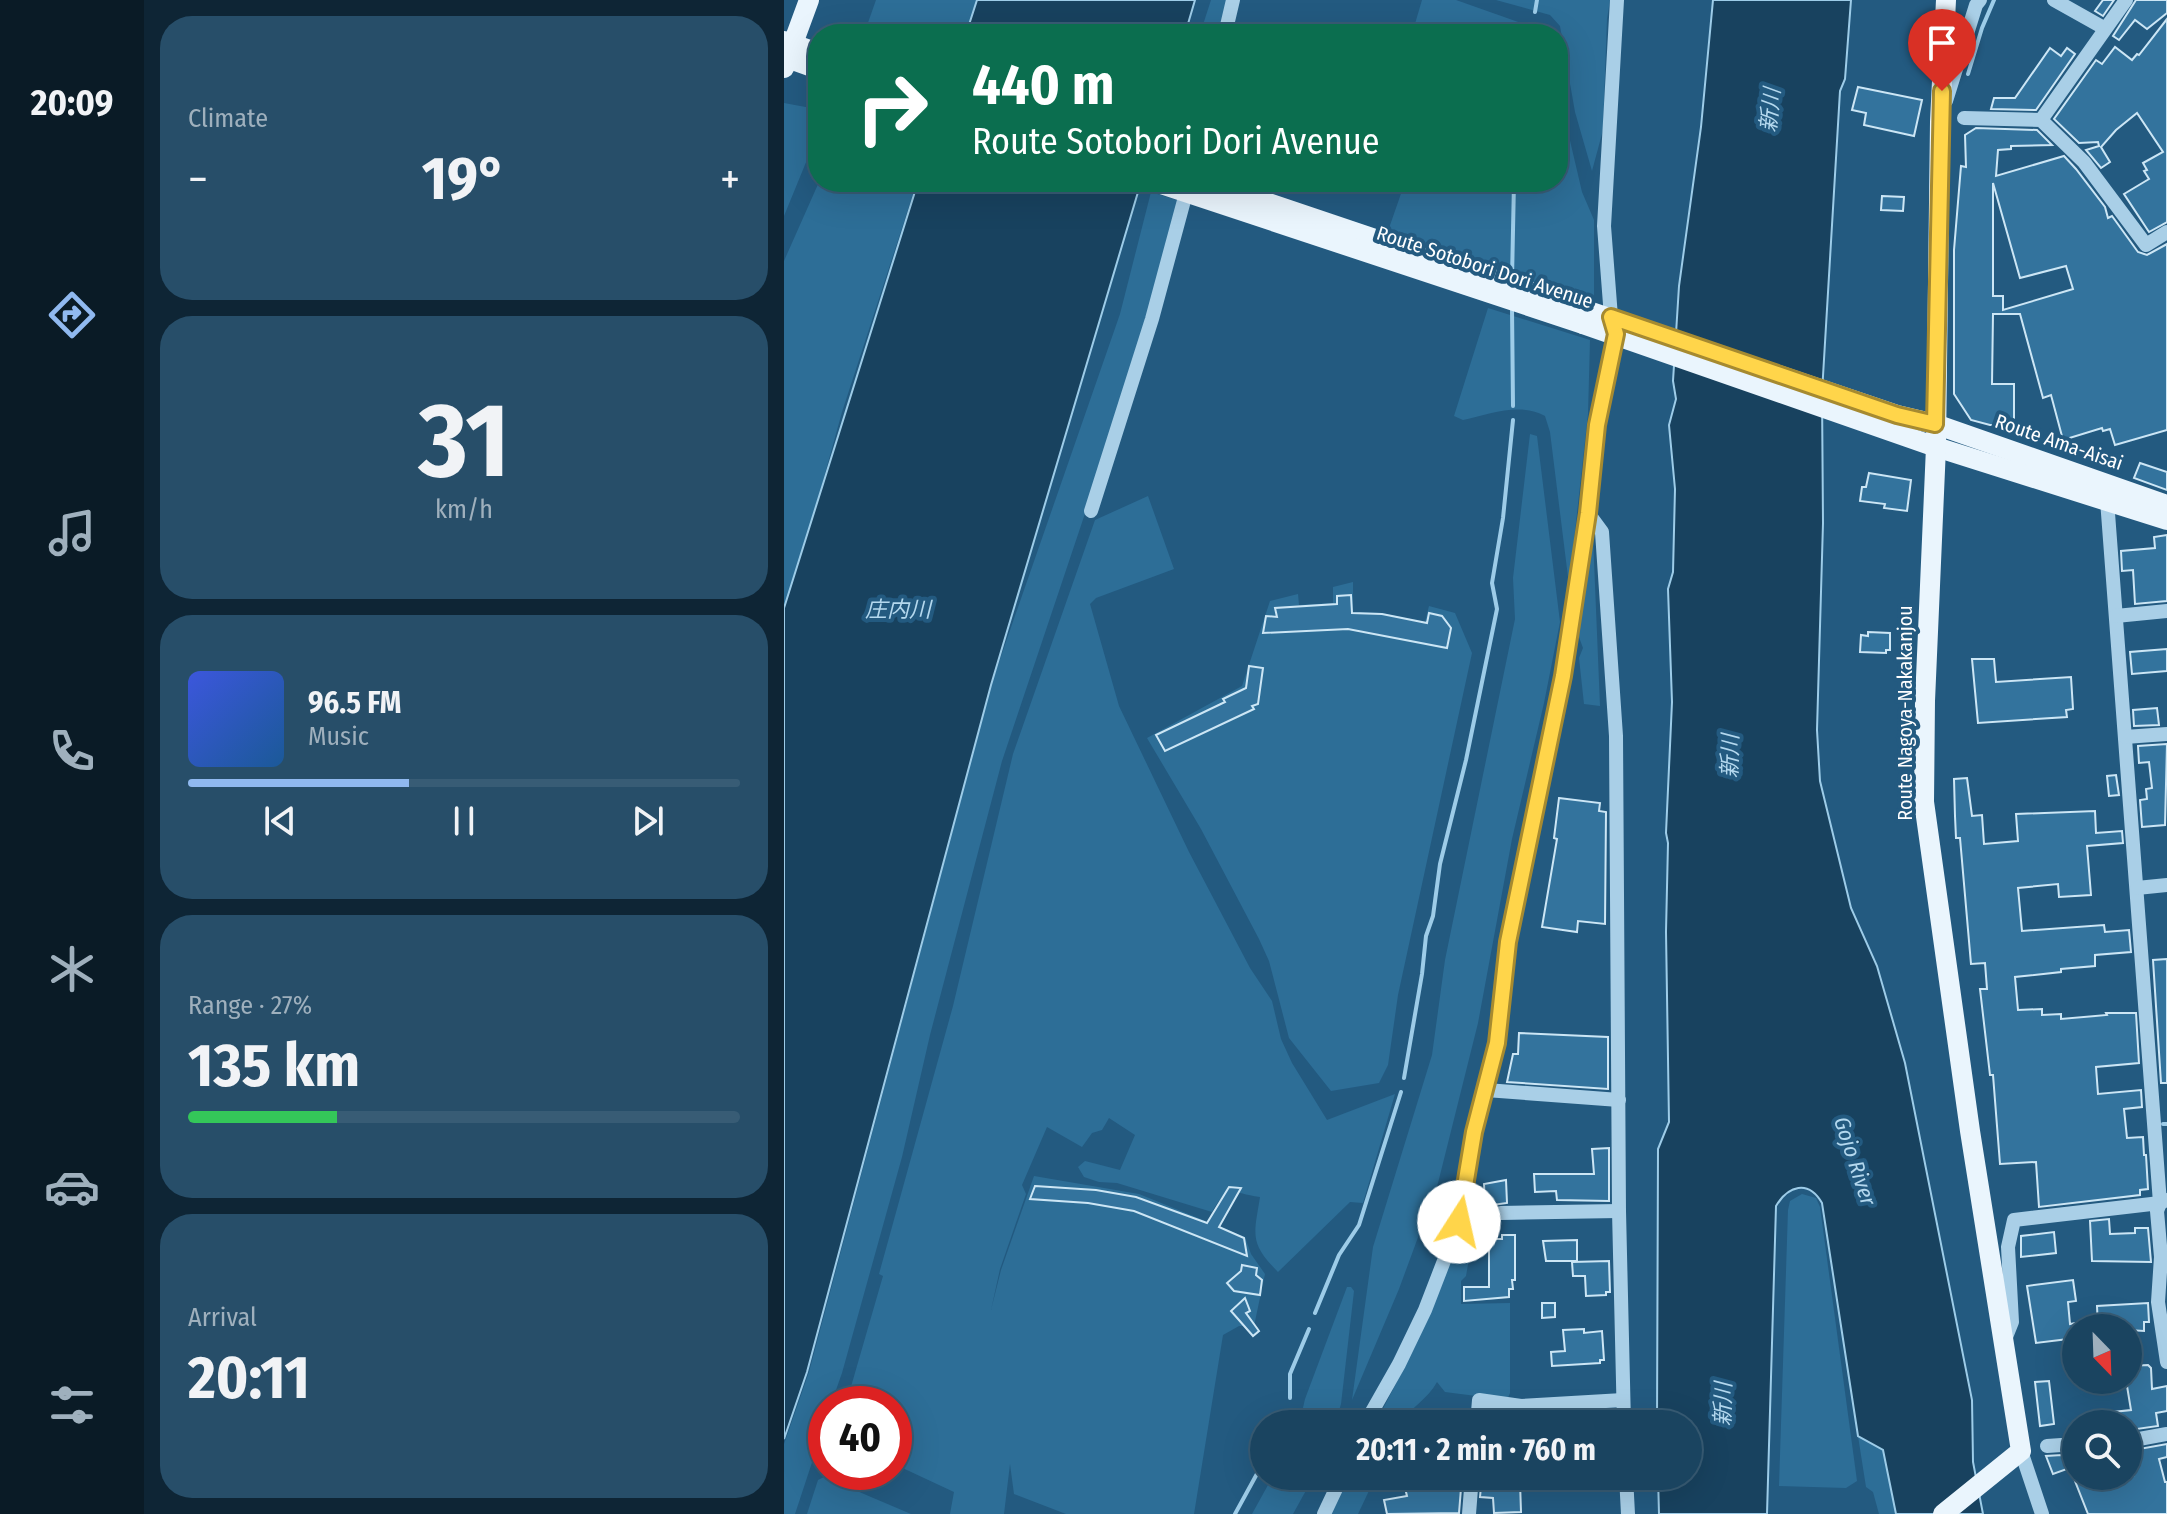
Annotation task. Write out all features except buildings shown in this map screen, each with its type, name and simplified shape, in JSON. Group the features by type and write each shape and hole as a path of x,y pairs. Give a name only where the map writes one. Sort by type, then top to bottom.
{"main road":[{"path":"797,56 809,0"},
{"name":"Route Nagoya-Nakakanjou","path":"1946,0 1940,122 1936,447 1925,701 1924,802 1970,1131 2004,1344 2015,1457"},
{"name":"Route Sotobori Dori Avenue","path":"1187,192 1614,326 1894,423 1936,447"},
{"name":"Route Sotobori Dori Avenue","path":"1234,192 1583,316"},
{"name":"Route Sotobori Dori Avenue","path":"1894,423 1935,424"},
{"name":"Route Ama-Aisai","path":"1935,424 2167,505"},
{"name":"Route Ama-Aisai","path":"1936,447 2167,520"},
{"path":"1943,1514 2015,1457"}],"street":[{"path":"1227,24 1233,0"},
{"path":"1372,1410 1425,1310 1459,1222 1474,1132 1497,1043 1508,942 1563,676 1588,513 1597,425 1614,326 1604,226 1617,0"},
{"path":"1940,122 1980,0"},
{"path":"2054,0 2104,28"},
{"path":"2041,120 2126,0"},
{"path":"1964,118 2041,120 2084,162 2146,245 2167,232"},
{"path":"1091,511 1152,319 1186,192"},
{"path":"2107,500 2164,1201 2157,1211 2164,1256 2158,1302 2167,1362"},
{"path":"1588,513 1602,532 1616,736 1623,1410"},
{"path":"2116,616 2167,611"},
{"path":"2125,737 2167,734"},
{"path":"2137,888 2167,885"},
{"path":"1486,1090 1619,1100"},
{"path":"2004,1344 2012,1322 2008,1247 2014,1220 2164,1201"},
{"path":"1459,1222 1497,1219 1536,1211 1619,1211"},
{"path":"1478,1410 1479,1400 1521,1406 1623,1400"},
{"path":"2142,1438 2167,1434"},
{"path":"2047,1446 2062,1445"},
{"path":"2015,1457 2042,1514"},
{"path":"1324,1514 1335,1490"},
{"path":"1469,1514 1471,1490"},
{"path":"1627,1490 1628,1514"}],"shaded area":[{"path":"876,0 977,0 969,24 868,24"},
{"path":"1211,0 1227,0 1221,24 1203,24"},
{"path":"1422,0 1456,0 1524,24 1415,24"},
{"path":"1496,0 1610,0 1603,130 1592,171 1575,112 1568,72 1568,24 1558,24 1550,15"},
{"path":"784,103 808,107 808,157 784,216"},
{"path":"1568,132 1582,192 1594,220 1594,296 1550,288 1387,234 1402,192 1568,192"},
{"path":"815,192 914,192 842,412 784,622 784,261"},
{"path":"1151,192 1180,201 1111,436 1002,761 930,1035 902,1157 842,1373 837,1386 808,1386 808,1475 795,1514 784,1514 784,1444 809,1372 991,685 1120,314"},
{"path":"1488,308 1590,340 1588,414 1569,585 1550,432 1545,416 1515,410 1463,420 1454,416"},
{"path":"1530,434 1537,436 1560,622 1512,839 1478,1023 1438,1183 1399,1289 1352,1400 1373,1247 1432,1055 1445,960 1515,619 1513,578"},
{"path":"1148,496 1174,569 1096,598 1090,604 1119,706 1189,852 1250,968 1272,1001 1281,1039 1292,1063 1327,1120 1395,1094 1363,1203 1350,1202 1278,1272 1262,1253 1256,1238 1260,1197 1228,1192 1212,1212 1117,1183 1099,1182 1084,1177 1078,1167 1085,1161 1120,1170 1135,1135 1109,1118 1102,1130 1092,1133 1082,1147 1047,1127 1022,1185 1026,1194 1000,1269 991,1310 1001,1270 1034,1176 1139,1194 1245,1237 1251,1254 1265,1274 1254,1326 1239,1326 1223,1335 1194,1514 1066,1514 1014,1494 1010,1464 1004,1514 950,1514 954,1492 912,1472 912,1386 851,1386 953,1006 1013,754 1095,520"},
{"path":"1593,537 1600,706 1584,704 1579,658 1583,648 1576,629"},
{"path":"1353,582 1353,612 1382,613 1425,622 1429,606 1455,613 1472,653 1398,995 1388,1065 1379,1083 1331,1091 1289,1038 1269,961 1259,939 1201,829 1147,738 1242,686 1270,601 1298,594 1299,605 1333,603 1333,587"},
{"path":"1802,1194 1816,1198 1820,1207 1857,1481 1846,1488 1779,1486 1788,1210 1790,1201"},
{"path":"1489,1223 1490,1227 1471,1247 1466,1276 1461,1281 1461,1304 1510,1303 1510,1393 1507,1400 1445,1392 1437,1382 1411,1410 1382,1410 1401,1374 1460,1236"},
{"path":"1347,1287 1351,1287 1354,1291 1339,1410 1302,1410"},
{"path":"1858,1436 1883,1450 1896,1514 1879,1514 1873,1492 1866,1487"},
{"path":"815,1490 855,1490 911,1514 807,1514"},
{"path":"1265,1490 1306,1490 1293,1514 1252,1514"},
{"path":"1342,1490 1369,1490 1358,1514 1331,1514"}],"water":[{"path":"977,0 1195,0 1188,24 969,24"},
{"path":"1713,0 1851,0 1845,79 1840,91 1822,393 1823,523 1817,730 1820,781 1851,908 1877,966 1905,1063 1972,1400 1973,1462 1983,1514 1896,1514 1883,1450 1858,1436 1822,1203 1811,1191 1798,1188 1786,1194 1776,1206 1767,1514 1659,1514 1658,1490 1702,1490 1702,1410 1657,1410 1658,1149 1669,1122 1666,833 1672,702 1668,589 1673,572 1675,489 1669,425 1676,399 1673,381 1679,286 1701,127"},
{"name":"庄内川","path":"915,192 1138,192 991,685 807,1372 784,1439 784,608"}],"waterway":[{"path":"1535,12 1537,0"},
{"path":"1968,74 1994,0"},
{"path":"1512,279 1514,192"},
{"path":"1512,308 1513,406"},
{"path":"1404,1078 1440,864 1466,760 1497,609 1492,583 1503,518 1513,420"},
{"path":"1315,1313 1339,1255 1359,1225 1401,1092"},
{"path":"1290,1398 1290,1374 1309,1329"},
{"path":"1235,1514 1250,1487"}],"route":[{"path":"1459,1222 1474,1132 1497,1043 1508,942 1563,676 1588,513 1597,425 1616,334 1611,317 1897,415 1935,424 1942,91"}],"water label":[{"name":"新川","path":"1770,110"},
{"name":"新川","path":"1730,756"},
{"name":"Gojo River","path":"1855,1161"},
{"name":"新川","path":"1723,1404"}]}
